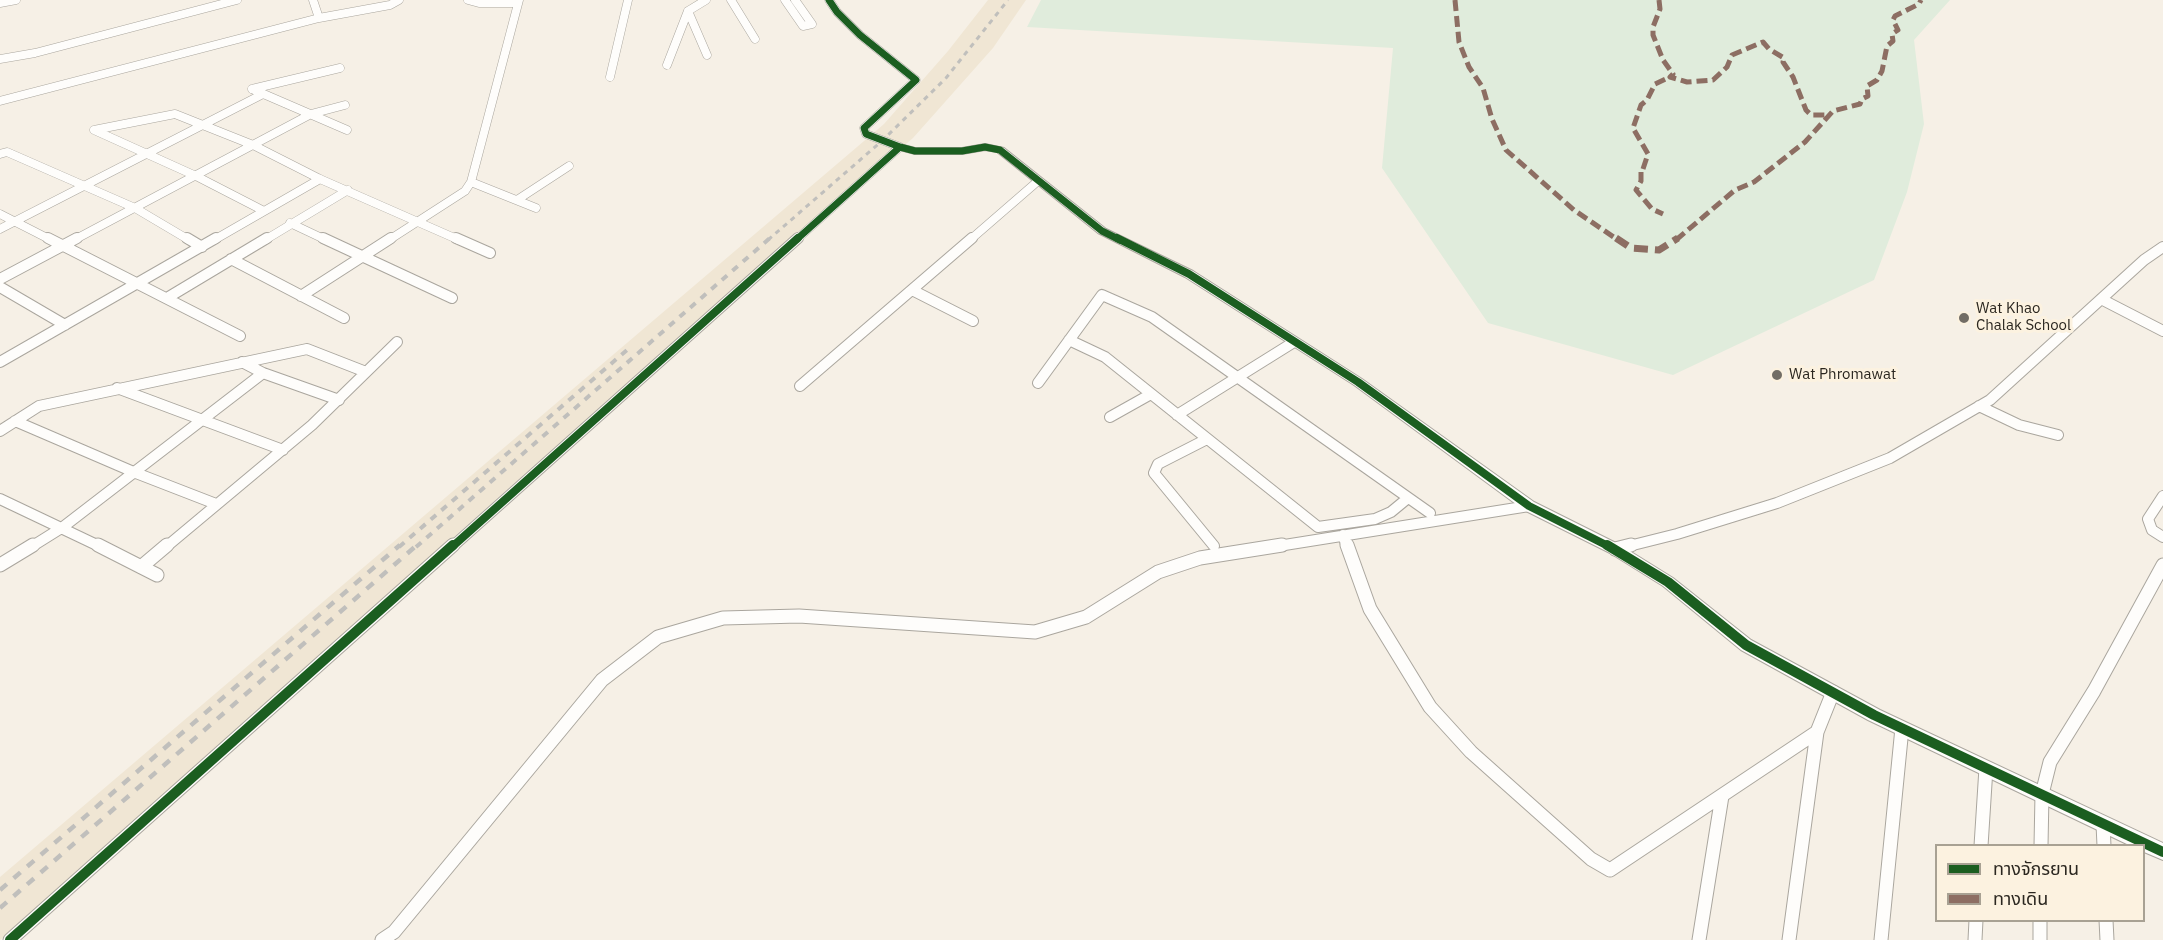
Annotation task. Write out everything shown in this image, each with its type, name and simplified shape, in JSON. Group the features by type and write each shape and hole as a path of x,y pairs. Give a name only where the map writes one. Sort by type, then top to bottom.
{"street":[{"path":"5,1 16,0"},
{"path":"0,67 2,59 35,53 237,0"},
{"path":"313,0 319,18"},
{"path":"0,101 319,18 397,3 399,0"},
{"path":"301,296 465,191 471,182 518,1 479,3 468,0"},
{"path":"610,77 628,0"},
{"path":"667,65 688,11 706,0"},
{"path":"731,0 755,39"},
{"path":"829,0 837,12 860,35 916,80 864,128 866,134 900,147 915,150 962,151 985,147 1000,150 1102,231 1189,274 1358,382 1529,506 1615,549 1668,582 1746,645 1902,728 2163,852"},
{"path":"688,11 707,55"},
{"path":"340,68 252,89 347,130"},
{"path":"0,229 263,94"},
{"path":"0,279 310,114 345,105"},
{"path":"264,211 196,176 94,130 175,114 253,145 320,179 419,220 490,253"},
{"path":"10,940 900,147"},
{"path":"0,154 8,152 135,208 202,247"},
{"path":"517,200 569,166"},
{"path":"0,362 320,179"},
{"path":"800,386 1038,181"},
{"path":"471,182 536,208"},
{"path":"167,298 348,190"},
{"path":"0,214 240,336"},
{"path":"290,223 452,298"},
{"path":"1615,549 1677,534 1777,503 1890,458 1990,400 2101,299 2158,256 2163,247"},
{"path":"231,259 344,318"},
{"path":"0,287 65,325"},
{"path":"912,290 972,321"},
{"path":"1038,382 1102,295 1152,317 1430,513"},
{"path":"2101,299 2163,331"},
{"path":"1069,340 1105,357 1318,527 1375,519 1391,512 1408,498"},
{"path":"141,567 283,450 339,400 397,342"},
{"path":"1178,415 1294,342"},
{"path":"0,431 39,406 307,349 366,372"},
{"path":"242,362 263,373 339,400"},
{"path":"0,565 63,527 263,373"},
{"path":"117,388 283,450"},
{"path":"1110,417 1151,394"},
{"path":"1979,406 2019,425 2058,435"},
{"path":"15,421 135,473 216,504"},
{"path":"1207,439 1158,464 1154,473 1214,546"},
{"path":"2163,496 2148,519 2148,526 2163,537"},
{"path":"0,499 63,527 157,575"},
{"path":"382,940 394,932 602,680 658,637 723,618 788,616 1035,632 1086,617 1158,572 1200,558 1529,506"},
{"path":"1343,535 1370,609 1430,707 1471,752 1591,858 1610,870 1817,732"},
{"path":"2041,844 2042,794 2050,762 2094,692 2163,565"},
{"path":"1789,940 1817,732 1833,692"},
{"path":"1881,940 1902,728"},
{"path":"1981,844 1986,768"},
{"path":"1699,940 1722,796"},
{"path":"2103,824 2104,844"},
{"path":"1975,940 1976,922"},
{"path":"2040,922 2040,940"},
{"path":"2106,922 2107,940"}],"shaded area":[{"path":"988,0 1026,0 993,48 913,138 714,306 0,940 0,877 884,124 948,51"}],"green space":[{"path":"1041,0 1950,0 1914,40 1924,124 1907,192 1874,280 1673,375 1488,323 1382,168 1393,48 1027,27"}],"railway":[{"path":"768,240 883,140 946,78 1008,0"},
{"path":"416,547 770,238"},
{"path":"399,547 627,350"},
{"path":"0,890 400,545"},
{"path":"0,908 417,545"}],"marked path":[{"path":"1455,0 1459,42 1469,67 1483,88 1492,119 1506,150 1574,210 1609,234 1631,248 1659,250 1682,236 1735,190 1754,182 1805,142 1833,111 1860,104 1862,99 1868,96 1867,86 1877,80 1882,71 1887,46 1893,41 1892,34 1898,30 1893,20 1895,16 1919,4 1921,0"},
{"path":"1659,0 1660,9 1653,27 1653,35 1663,60 1673,74 1670,77 1687,82 1713,80 1727,67 1732,55 1763,42 1769,49 1784,58 1783,62 1793,77 1806,110 1811,115 1828,115"},
{"path":"1643,169 1648,154 1633,128 1641,105 1647,100 1655,84 1670,77"},
{"path":"1641,172 1641,181 1636,190 1652,209 1663,214"}],"cycle path":[{"path":"10,940 900,147 866,134 864,128 916,80 860,35 837,12 829,0"},
{"path":"900,147 915,151 962,151 985,147 1000,150 1102,231 1189,274 1358,382 1529,506 1615,549 1668,582 1746,645 1874,715 2163,852"}],"place":[{"name":"Wat Khao Chalak School","path":"1964,318"},
{"name":"Wat Phromawat","path":"1777,375"}]}
